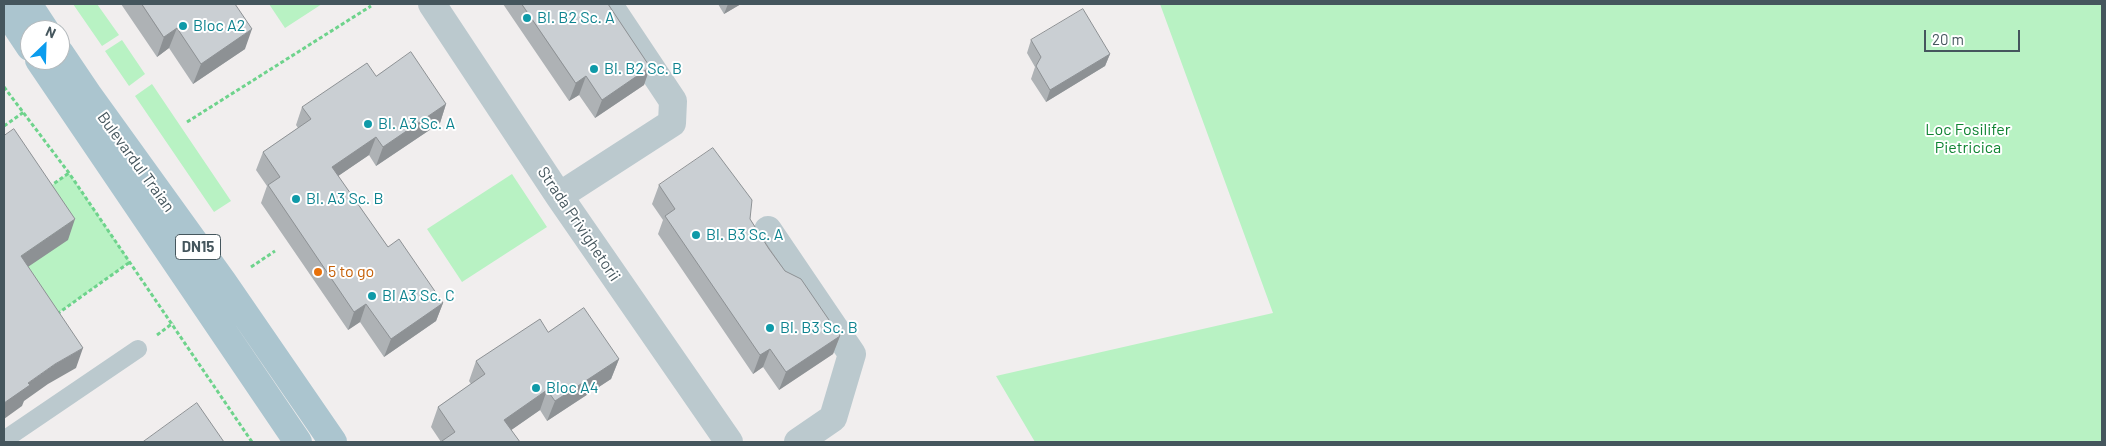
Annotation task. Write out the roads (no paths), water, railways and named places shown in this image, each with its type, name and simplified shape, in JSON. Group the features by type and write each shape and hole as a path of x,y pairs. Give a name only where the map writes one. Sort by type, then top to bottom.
{"main road":[{"path":"28,4 38,20"},
{"path":"4,8 20,32"},
{"name":"Bulevardul Traian","path":"70,68 224,282 333,442"},
{"name":"Bulevardul Traian","path":"46,70 298,442"}],"street":[{"name":"Strada Privighetorii","path":"432,4 559,196 729,442"},
{"path":"559,196 672,123 673,101 613,11"},
{"path":"768,230 852,354 833,418 798,442"}],"lane":[{"path":"4,440 138,349"}],"place":[{"name":"Bl. B2 Sc. A","path":"527,18"},
{"name":"Bloc A2","path":"183,26"},
{"name":"Bl. B2 Sc. B","path":"594,69"},
{"name":"Bl. A3 Sc. A","path":"368,124"},
{"name":"Bl. A3 Sc. B","path":"296,199"},
{"name":"Bl. B3 Sc. A","path":"696,235"},
{"name":"5 to go","path":"318,272"},
{"name":"Bl A3 Sc. C","path":"372,296"},
{"name":"Bl. B3 Sc. B","path":"770,328"},
{"name":"Bloc A4","path":"536,388"}],"park label":[{"name":"Loc Fosilifer Pietricica","path":"1968,139"}]}
